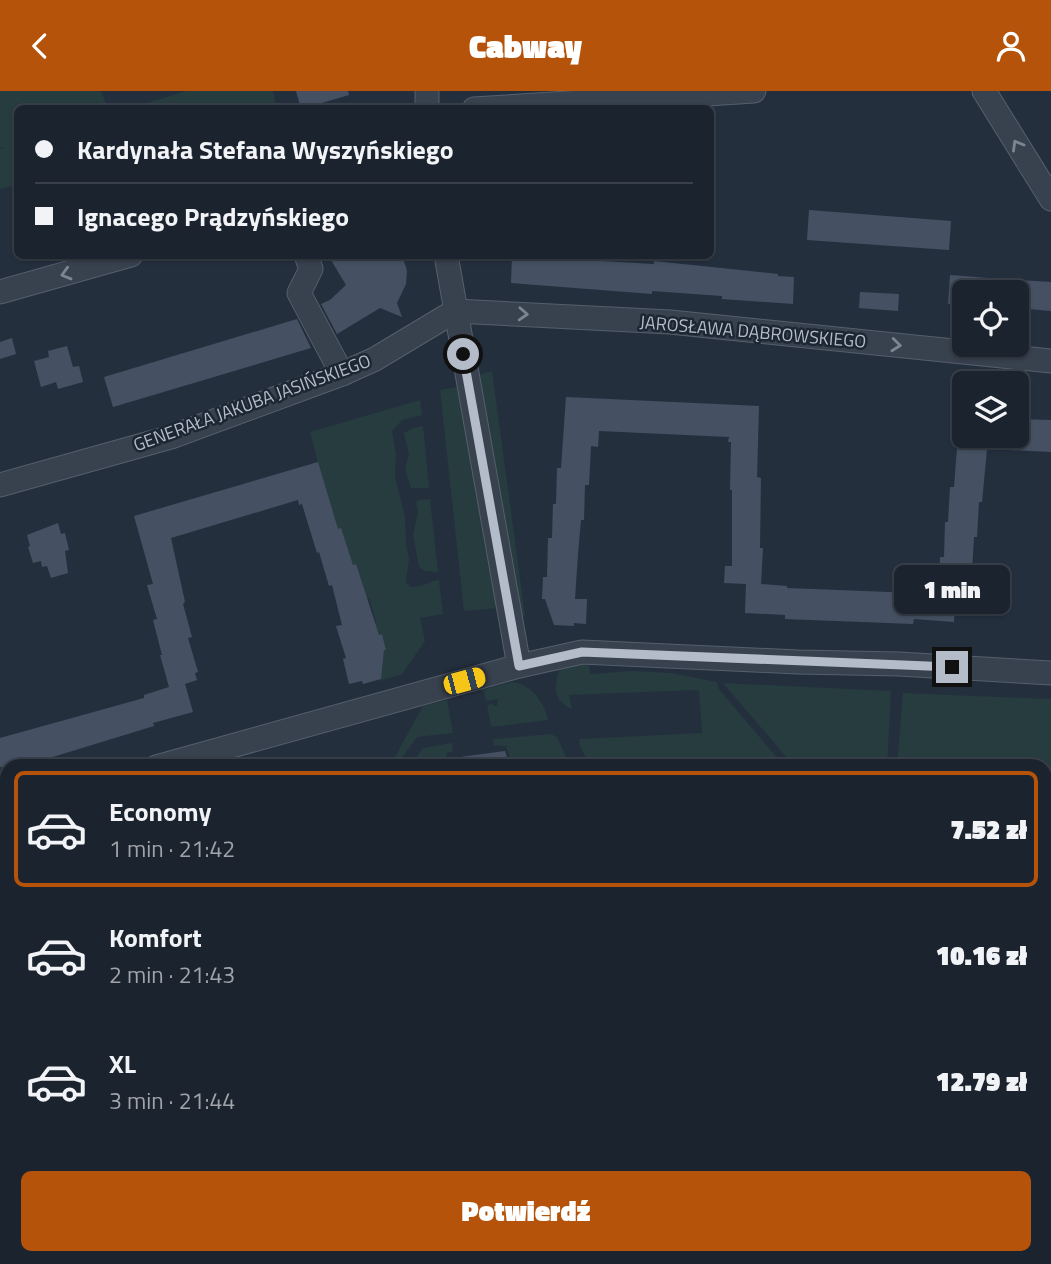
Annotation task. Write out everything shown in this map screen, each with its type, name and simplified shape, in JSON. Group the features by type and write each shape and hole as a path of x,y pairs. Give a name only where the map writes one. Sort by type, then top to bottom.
{"street":[{"path":"536,105 754,91"},
{"path":"984,91 1051,199"},
{"path":"0,292 117,259"},
{"path":"307,259 311,269 299,293 342,374"},
{"path":"447,259 519,666"},
{"name":"GENERAŁA JAKUBA JASIŃSKIEGO","path":"0,485 171,436 342,374 375,359 455,311"},
{"name":"JAROSŁAWA DĄBROWSKIEGO","path":"455,311 670,322 1051,361"},
{"path":"185,759 519,666 582,652 899,664 1051,673"}],"green space":[{"path":"0,91 101,91 107,105 14,105 14,186 0,189 0,149 7,147 0,148"},
{"path":"186,91 273,91 275,105 141,105"},
{"path":"492,371 525,616 520,617 506,523 478,375"},
{"path":"458,387 498,608 464,611 440,390"},
{"path":"420,400 422,415 402,420 392,431 396,455 395,477 405,517 409,559 406,582 410,587 414,587 439,580 443,614 420,618 425,641 402,674 380,681 386,649 382,634 375,635 373,624 376,622 369,598 363,599 363,588 356,564 350,565 350,556 341,529 335,530 310,432"},
{"path":"423,426 429,488 411,488 405,469 409,454 404,433"},
{"path":"430,499 438,572 425,571 419,567 413,535 418,512 416,503 418,500"},
{"path":"589,661 590,674 633,671 671,673 717,682 719,689 778,759 586,759 579,744 580,739 702,733 699,691 569,695 572,709 557,696 556,685 561,666"},
{"path":"513,682 526,686 536,695 548,720 491,727 487,705 497,706 498,699 486,701 484,692 480,690"},
{"path":"723,683 891,691 887,759 788,759"},
{"path":"903,693 1051,699 1051,759 898,759"},
{"path":"447,700 453,733 417,737 401,759 394,759 423,706"},
{"path":"551,734 557,737 567,759 511,759 506,746 494,745 493,739"},
{"path":"452,743 453,751 447,753 447,759 415,759 423,748"}],"building":[{"path":"296,91 348,91 349,95 315,105 300,105"},
{"path":"809,210 951,221 949,250 807,240"},
{"path":"330,259 403,259 407,271 406,284 397,303 402,317 380,308 337,334 321,304 330,300 346,285"},
{"path":"512,259 654,264 654,261 794,277 793,304 722,299 722,296 652,291 652,294 511,283"},
{"path":"950,275 988,278 952,280 952,304 948,304"},
{"path":"1029,281 1051,282 1051,311 1029,309"},
{"path":"860,292 899,294 898,311 859,308"},
{"path":"297,319 311,348 113,407 104,377"},
{"path":"12,338 16,354 0,359 0,342"},
{"path":"67,346 73,367 79,366 83,382 58,389 56,382 41,387 34,361 49,357 48,351"},
{"path":"566,397 759,406 757,477 761,478 761,584 787,588 939,592 940,557 944,557 945,522 948,522 950,487 954,487 957,448 1029,448 1029,419 1051,420 1051,452 987,449 968,593 956,592 954,622 914,619 913,624 785,619 785,615 745,613 746,584 724,583 725,566 732,566 729,437 599,431 598,447 591,446 589,485 585,485 584,520 581,520 578,554 575,599 587,599 586,624 554,625 545,599 542,599 543,577 547,577 548,538 552,538 553,504 556,504 557,468 561,468"},
{"path":"318,462 338,529 341,528 353,565 356,564 379,635 382,634 386,650 381,679 363,684 362,681 349,684 343,659 346,658 336,626 342,625 332,585 329,586 302,504 299,505 298,500 171,538 192,637 188,638 198,672 195,673 197,680 185,684 193,712 46,759 0,759 0,738 144,698 144,695 169,687 153,620 157,619 147,585 153,584 134,516"},
{"path":"58,523 61,534 65,533 69,550 65,551 68,573 51,578 47,566 42,567 41,561 33,563 27,535"},
{"path":"505,751 508,759 453,759"}],"route":[{"path":"463,354 519,666 582,652 952,667"}]}
